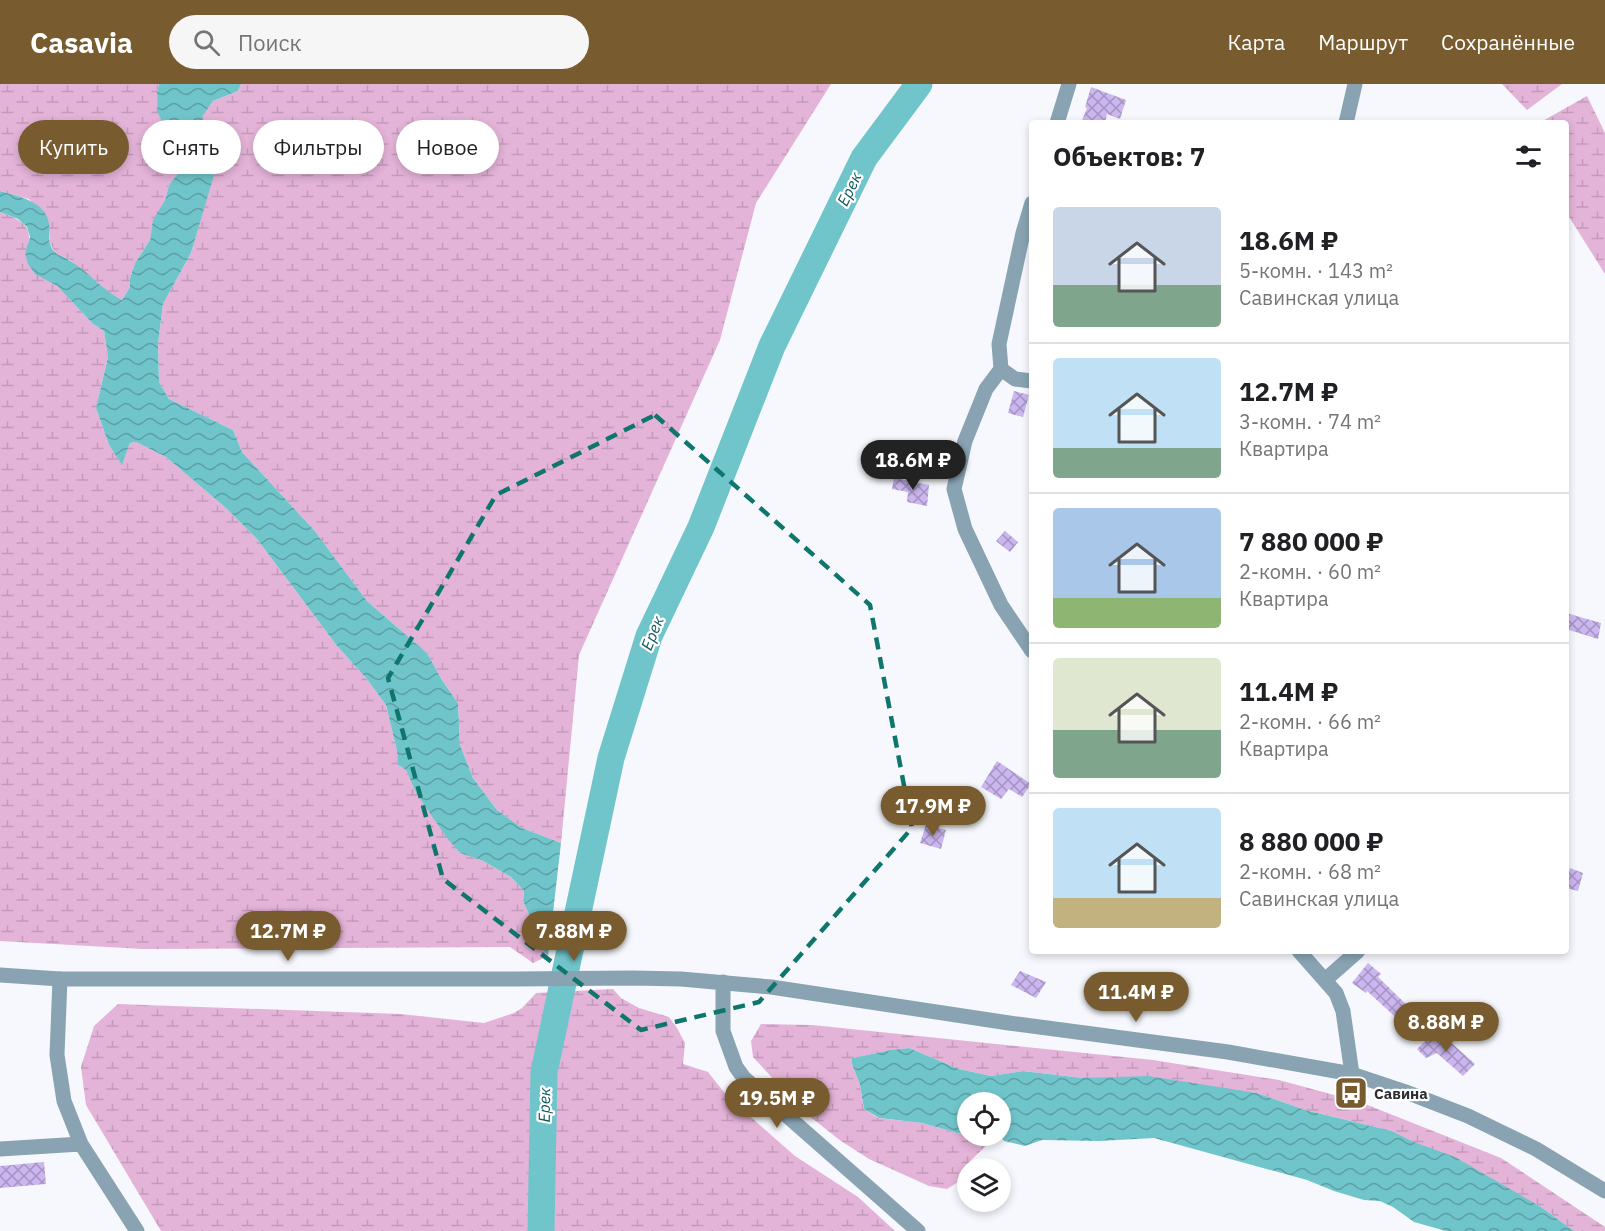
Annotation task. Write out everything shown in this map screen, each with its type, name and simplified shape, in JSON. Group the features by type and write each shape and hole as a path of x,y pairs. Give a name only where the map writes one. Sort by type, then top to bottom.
{"street":[{"path":"1058,120 1069,84"},
{"path":"1347,120 1355,84"},
{"path":"1029,213 999,344 1001,369 986,389 966,441 954,489 965,529 1001,605 1029,647"},
{"path":"1001,369 1015,379 1029,381"},
{"path":"1302,954 1336,993 1343,1011 1352,1074"},
{"path":"1325,980 1355,954"},
{"path":"0,975 60,979 633,978 723,982 771,987 1010,1023 1228,1052 1352,1074 1468,1116 1536,1149 1605,1191"},
{"path":"60,979 57,1055 64,1101 81,1144 137,1231"},
{"path":"723,982 723,1031 736,1067 744,1078 918,1231"},
{"path":"0,1149 81,1144"}],"highlighted area":[{"path":"655,415 870,605 912,828 759,1002 641,1030 443,879 388,678 496,495"}],"green space":[{"path":"0,84 159,84 157,92 163,120 141,120 141,174 177,174 169,185 165,200 154,220 150,240 135,263 130,278 130,287 122,300 70,260 55,253 50,243 48,220 29,199 0,191"},
{"path":"241,84 831,84 756,203 720,340 579,655 561,843 522,828 497,810 473,778 460,745 458,703 427,653 367,601 314,530 242,452 233,430 169,399 159,382 158,344 163,304 191,253 213,174 241,174 241,120 202,120 201,117 213,101 238,91"},
{"path":"1502,84 1562,84 1527,110"},
{"path":"1587,96 1605,133 1605,274 1569,217 1569,120 1544,120"},
{"path":"0,212 19,221 27,228 29,240 25,253 35,273 57,286 93,324 104,331 108,357 96,408 109,445 122,464 130,443 136,442 166,457 227,509 257,539 337,646 366,678 386,705 398,765 406,770 416,793 460,853 483,861 511,877 524,891 523,901 536,930 536,942 548,956 533,963 510,947 143,949 0,941"},
{"path":"613,989 621,998 639,1008 669,1017 685,1043 683,1064 708,1072 727,1096 795,1156 858,1197 895,1231 161,1231 86,1105 81,1067 94,1026 118,1004 401,1014 484,1023 514,1013 536,993"},
{"path":"761,1024 812,1025 1153,1060 1279,1080 1360,1102 1501,1158 1605,1227 1605,1231 1574,1231 1541,1207 1392,1131 1305,1110 1257,1093 1023,1071 991,1076 959,1069 909,1048 853,1058 852,1064 860,1085 864,1109 878,1118 922,1123 957,1133 957,1146 986,1146 973,1158 957,1158 957,1183 947,1189 929,1186 869,1159 841,1141 804,1112 753,1057 751,1041"}],"water":[{"path":"159,84 241,84 238,91 213,101 202,117 203,120 161,120 158,113"},
{"path":"177,174 214,174 191,253 163,304 158,344 159,382 169,399 233,430 242,452 314,530 367,601 427,653 458,703 460,745 473,778 497,810 522,828 561,843 548,956 536,942 536,930 523,901 524,891 511,877 483,861 460,853 447,838 416,793 406,770 398,765 386,705 366,678 337,646 257,539 227,509 166,457 136,442 130,443 122,465 109,445 96,408 108,357 104,331 93,324 57,286 35,274 28,264 25,253 30,237 27,227 18,219 0,212 0,191 30,201 42,209 49,223 50,243 55,252 76,264 122,300 130,287 130,278 135,263 150,240 153,220 165,200 169,185"},
{"path":"909,1048 959,1069 991,1076 1023,1071 1083,1078 1148,1076 1257,1093 1305,1110 1392,1131 1455,1157 1541,1207 1574,1231 1446,1231 1414,1222 1380,1201 1364,1200 1307,1180 1154,1138 1099,1141 1042,1140 1025,1146 1011,1143 1011,1092 957,1092 957,1133 922,1123 879,1118 864,1109 852,1058"}],"building":[{"path":"1091,87 1126,100 1120,119 1107,114 1106,120 1082,120 1087,108 1085,107"},
{"path":"1014,391 1029,395 1023,417 1008,413"},
{"path":"894,478 929,485 927,506 907,502 908,492 892,489"},
{"path":"1005,531 1018,542 1010,552 996,541"},
{"path":"1569,614 1601,623 1598,639 1569,630"},
{"path":"997,761 1029,783 1029,787 1022,797 1009,789 1001,799 981,787"},
{"path":"926,825 946,830 941,849 920,843"},
{"path":"1570,868 1583,873 1578,891 1569,889"},
{"path":"1368,963 1381,974 1378,977 1414,1012 1403,1024 1367,991 1366,993 1352,983"},
{"path":"1020,971 1046,982 1036,998 1011,985"},
{"path":"1437,1030 1475,1064 1463,1076 1437,1053 1426,1058 1417,1049"},
{"path":"44,1162 46,1184 0,1188 0,1166"}],"waterway":[{"name":"Ерек","path":"541,1231 544,1072 611,758 649,636 701,527 772,346 864,158 919,84"}],"place":[{"name":"Савина","path":"1351,1093"}]}
